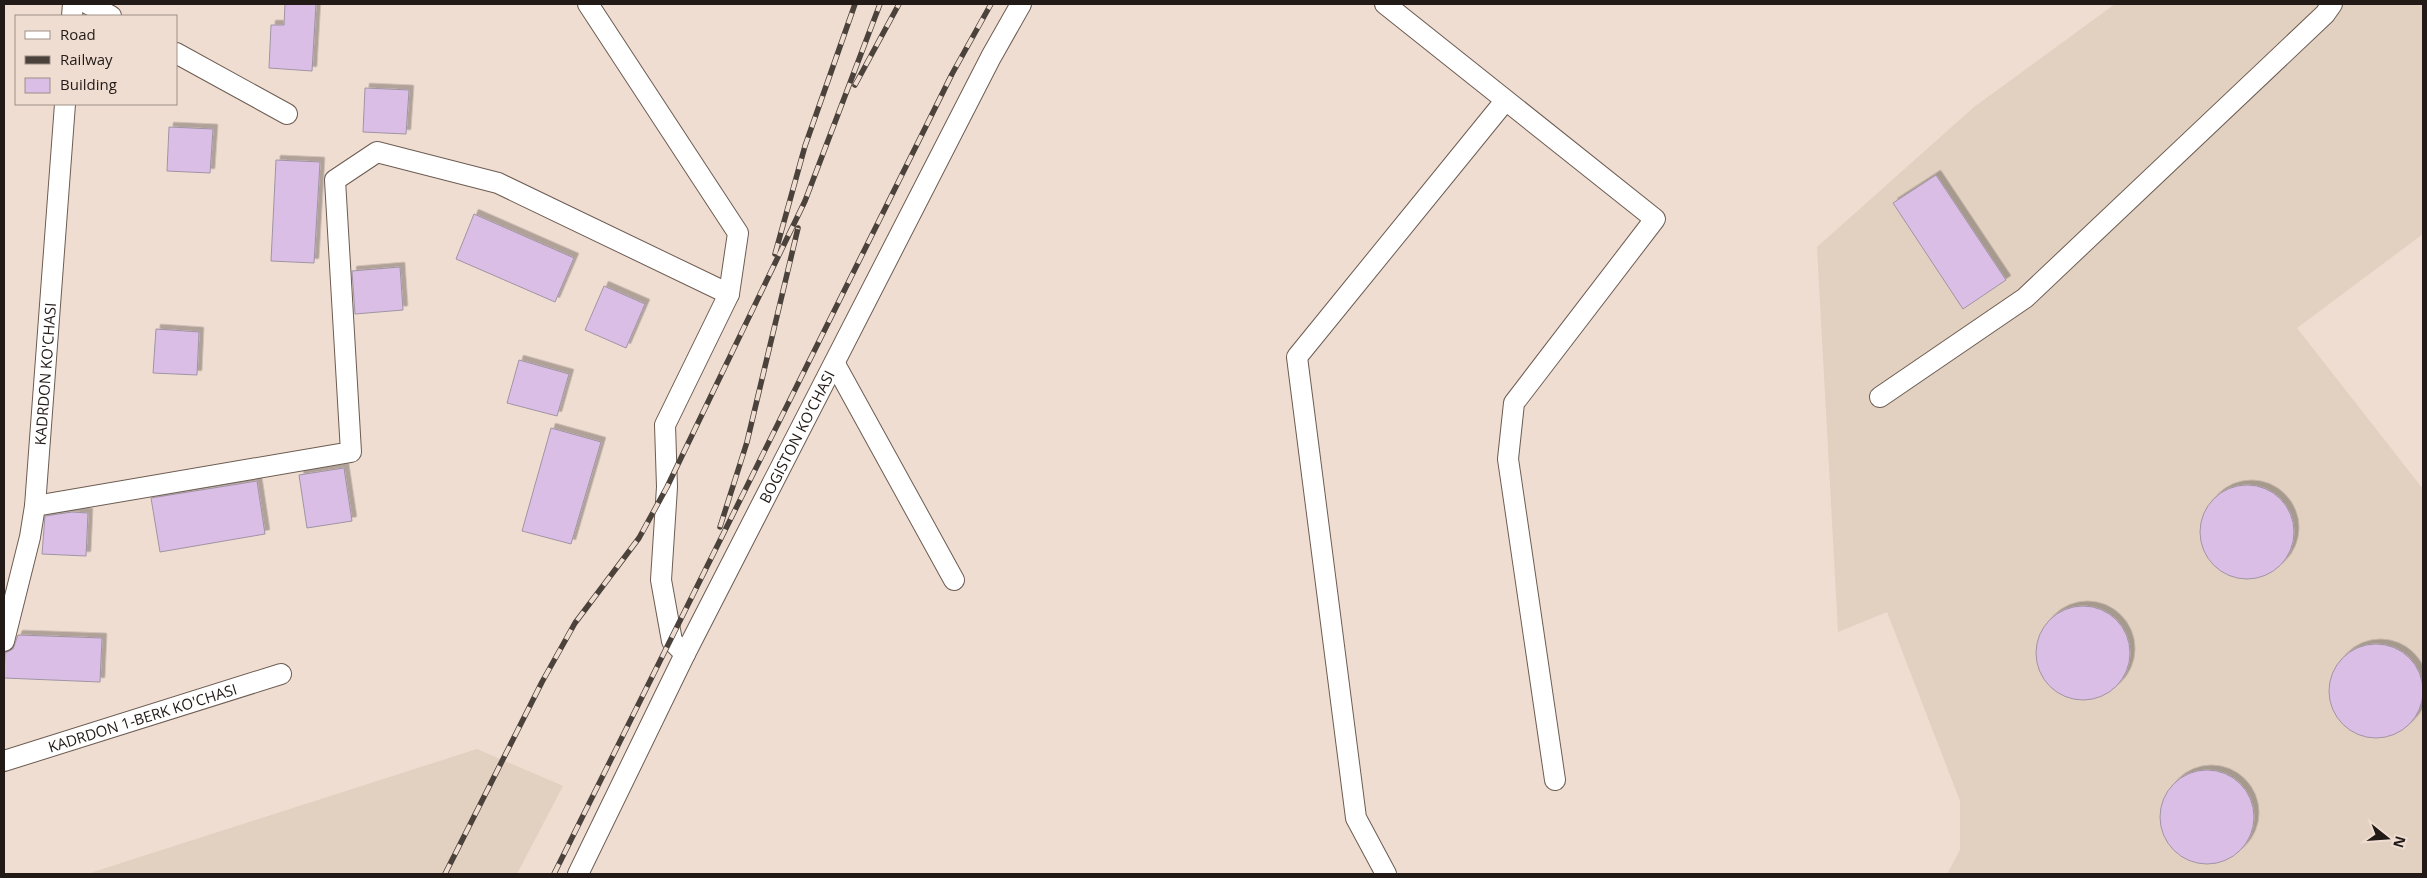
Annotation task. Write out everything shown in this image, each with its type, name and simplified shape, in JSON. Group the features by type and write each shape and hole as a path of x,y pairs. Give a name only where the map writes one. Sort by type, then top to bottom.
{"street":[{"path":"88,4 109,15"},
{"path":"588,4 738,233 729,294 665,425 667,487 662,580 672,641 684,654"},
{"name":"BOGISTON KO'CHASI","path":"578,874 684,654 991,58 1021,4"},
{"path":"1385,4 1655,219 1514,403 1508,459 1554,780"},
{"path":"1880,397 2025,298 2325,14 2332,4"},
{"path":"178,53 287,114"},
{"path":"1386,874 1356,818 1298,357 1505,101"},
{"name":"KADRDON KO'CHASI","path":"4,641 30,537 35,506 65,105"},
{"path":"35,506 352,452 335,180 376,152 498,184 729,294"},
{"path":"835,364 954,580"},
{"name":"KADRDON 1-BERK KO'CHASI","path":"4,761 281,674"}],"shaded area":[{"path":"2115,4 2423,4 2423,234 2297,328 2423,489 2423,874 1947,874 1960,850 1960,801 1887,612 1838,632 1817,247 1974,107"},
{"path":"477,749 563,786 517,874 87,874"}],"building":[{"path":"285,4 316,4 312,71 269,68 271,25 284,25"},
{"path":"365,88 409,90 406,134 363,132"},
{"path":"169,127 213,129 210,173 167,171"},
{"path":"276,160 320,162 314,263 271,261"},
{"path":"1936,175 2006,280 1963,309 1893,203"},
{"path":"474,214 574,258 555,302 456,259"},
{"path":"400,267 403,310 355,314 352,271"},
{"path":"604,286 645,304 626,348 585,330"},
{"path":"156,329 199,332 197,375 153,373"},
{"path":"519,360 569,374 557,416 507,403"},
{"path":"551,428 601,442 571,544 522,531"},
{"path":"344,468 352,521 307,528 299,475"},
{"path":"257,481 265,534 160,552 151,498"},
{"path":"2247,485 2265,489 2280,499 2290,514 2294,532 2290,550 2280,565 2265,575 2247,579 2229,575 2214,565 2204,550 2200,532 2204,514 2214,499 2229,489"},
{"path":"72,512 88,513 86,556 42,554 45,516"},
{"path":"2083,606 2101,610 2116,620 2126,635 2130,653 2126,671 2116,686 2101,696 2083,700 2065,696 2050,686 2040,671 2036,653 2040,635 2050,620 2065,610"},
{"path":"18,635 102,638 100,682 4,678 5,653 13,649"},
{"path":"2376,644 2394,648 2409,658 2419,673 2423,691 2419,709 2409,724 2394,734 2376,738 2358,734 2343,724 2333,709 2329,691 2333,673 2343,658 2358,648"},
{"path":"2207,770 2225,774 2240,784 2250,799 2254,817 2250,835 2240,850 2225,860 2207,864 2189,860 2174,850 2164,835 2160,817 2164,799 2174,784 2189,774"}],"railway":[{"path":"775,254 805,146 855,4"},
{"path":"445,874 542,682 575,623 639,538 667,487 805,201 880,4"},
{"path":"855,85 899,4"},
{"path":"554,874 952,74 991,4"},
{"path":"720,527 747,442 798,228"}]}
